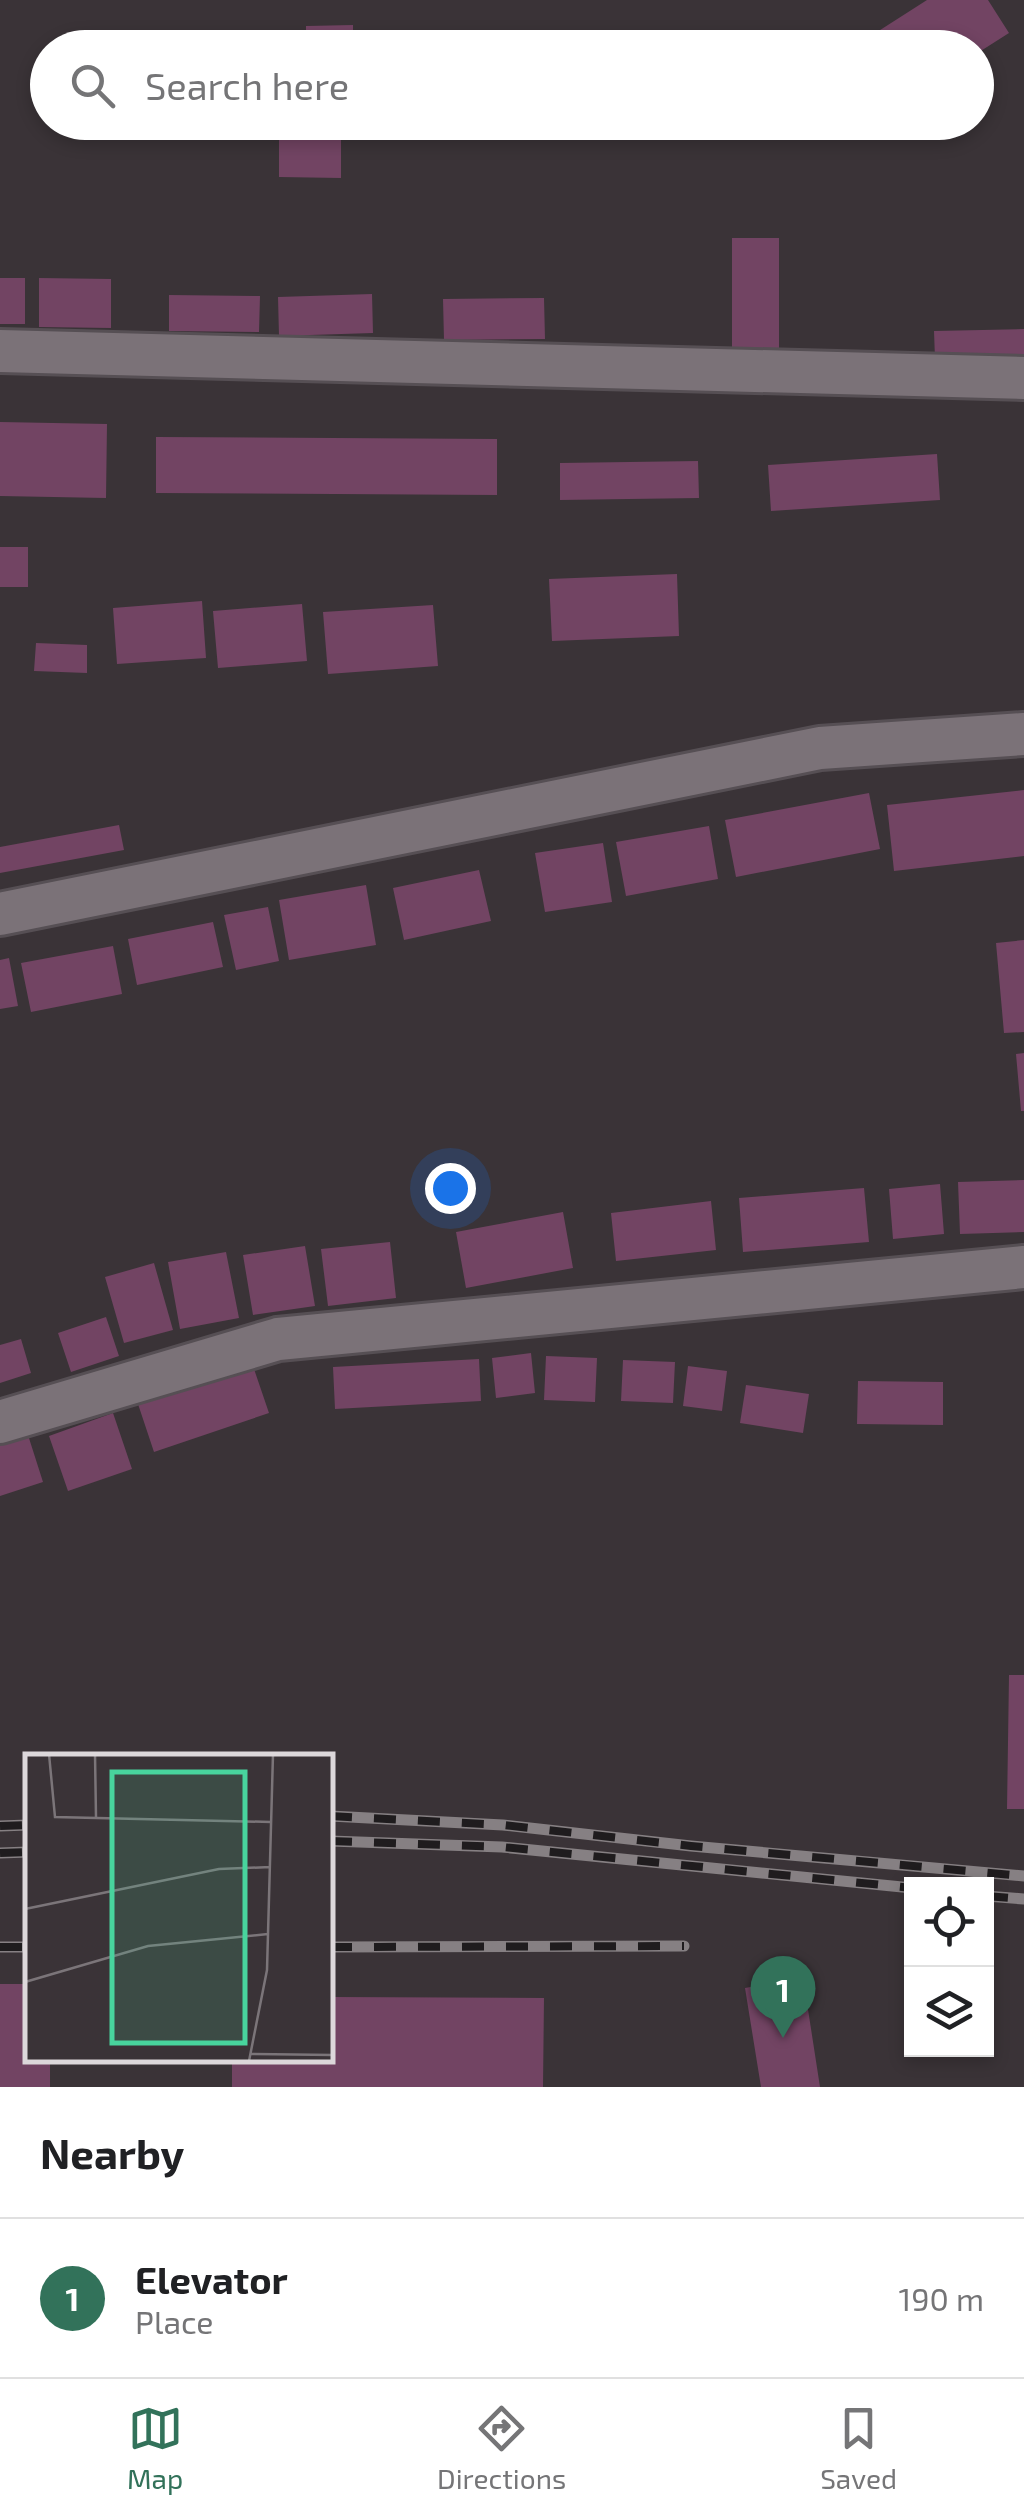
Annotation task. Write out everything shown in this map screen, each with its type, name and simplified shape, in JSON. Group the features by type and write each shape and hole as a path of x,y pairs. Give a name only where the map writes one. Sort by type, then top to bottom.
{"street":[{"path":"0,351 1024,378"},
{"path":"0,914 820,748 1024,734"},
{"path":"0,1422 278,1339 1024,1266"}],"building":[{"path":"927,0 988,0 1009,33 994,43 994,30 880,30"},
{"path":"353,25 353,30 306,30 306,26"},
{"path":"279,140 341,140 341,178 279,177"},
{"path":"732,238 779,238 779,350 732,350"},
{"path":"0,278 25,278 25,324 0,324"},
{"path":"39,278 111,279 111,328 39,327"},
{"path":"372,294 373,333 279,336 278,297"},
{"path":"169,295 260,296 259,332 169,331"},
{"path":"544,298 545,339 444,340 443,299"},
{"path":"1024,329 1024,358 935,359 934,331"},
{"path":"0,422 107,424 106,498 0,496"},
{"path":"156,437 497,439 497,495 156,493"},
{"path":"937,454 940,500 771,511 768,465"},
{"path":"698,461 699,498 560,500 560,463"},
{"path":"0,547 28,547 28,587 0,587"},
{"path":"677,574 679,636 552,641 549,579"},
{"path":"202,601 206,658 117,664 113,608"},
{"path":"302,604 307,661 218,668 213,611"},
{"path":"433,605 438,666 328,674 323,612"},
{"path":"36,643 87,645 87,673 34,671"},
{"path":"1024,790 1024,856 894,871 887,805"},
{"path":"869,793 880,849 736,877 725,820"},
{"path":"119,825 124,850 0,873 0,847"},
{"path":"709,826 718,879 626,896 616,842"},
{"path":"603,843 612,902 545,912 535,853"},
{"path":"479,870 491,921 404,940 393,888"},
{"path":"366,885 376,945 289,960 279,900"},
{"path":"268,907 279,961 236,970 224,915"},
{"path":"213,922 223,967 137,985 128,939"},
{"path":"1024,940 1024,1032 1004,1033 996,943"},
{"path":"113,946 122,994 31,1012 21,963"},
{"path":"9,958 18,1006 0,1009 0,960"},
{"path":"1024,1053 1024,1111 1021,1111 1016,1054"},
{"path":"1024,1180 1024,1232 960,1234 958,1182"},
{"path":"940,1184 944,1234 893,1239 889,1189"},
{"path":"864,1188 869,1242 743,1252 739,1198"},
{"path":"711,1201 716,1250 616,1261 611,1213"},
{"path":"563,1212 573,1268 466,1288 456,1232"},
{"path":"390,1242 396,1298 328,1306 321,1249"},
{"path":"305,1246 315,1306 253,1315 243,1255"},
{"path":"226,1252 239,1318 180,1329 168,1262"},
{"path":"154,1263 173,1330 124,1343 105,1277"},
{"path":"106,1317 119,1356 71,1372 58,1333"},
{"path":"21,1339 31,1373 0,1383 0,1345"},
{"path":"531,1353 535,1393 496,1398 492,1358"},
{"path":"546,1356 597,1358 595,1402 544,1400"},
{"path":"479,1359 481,1401 335,1409 333,1367"},
{"path":"623,1360 675,1362 673,1403 621,1401"},
{"path":"253,1366 269,1413 154,1452 138,1404"},
{"path":"688,1366 727,1371 722,1411 683,1406"},
{"path":"858,1381 943,1382 943,1425 857,1424"},
{"path":"746,1385 809,1394 803,1433 740,1423"},
{"path":"113,1413 132,1469 68,1491 49,1436"},
{"path":"28,1435 43,1482 0,1496 0,1443"},
{"path":"1009,1675 1024,1675 1024,1809 1007,1809"},
{"path":"803,1977 820,2087 761,2087 745,1988"},
{"path":"0,1984 25,1984 25,2062 50,2062 50,2087 0,2087"},
{"path":"332,1997 544,1998 543,2087 232,2087 232,2062 332,2062"}],"railway":[{"path":"332,1816 503,1825 1024,1876"},
{"path":"0,1826 25,1825"},
{"path":"332,1841 502,1847 904,1887"},
{"path":"0,1853 25,1852"},
{"path":"994,1897 1024,1899"},
{"path":"332,1947 684,1946"},
{"path":"0,1947 25,1947"}],"place":[{"name":"Elevator","path":"783,2038"}]}
